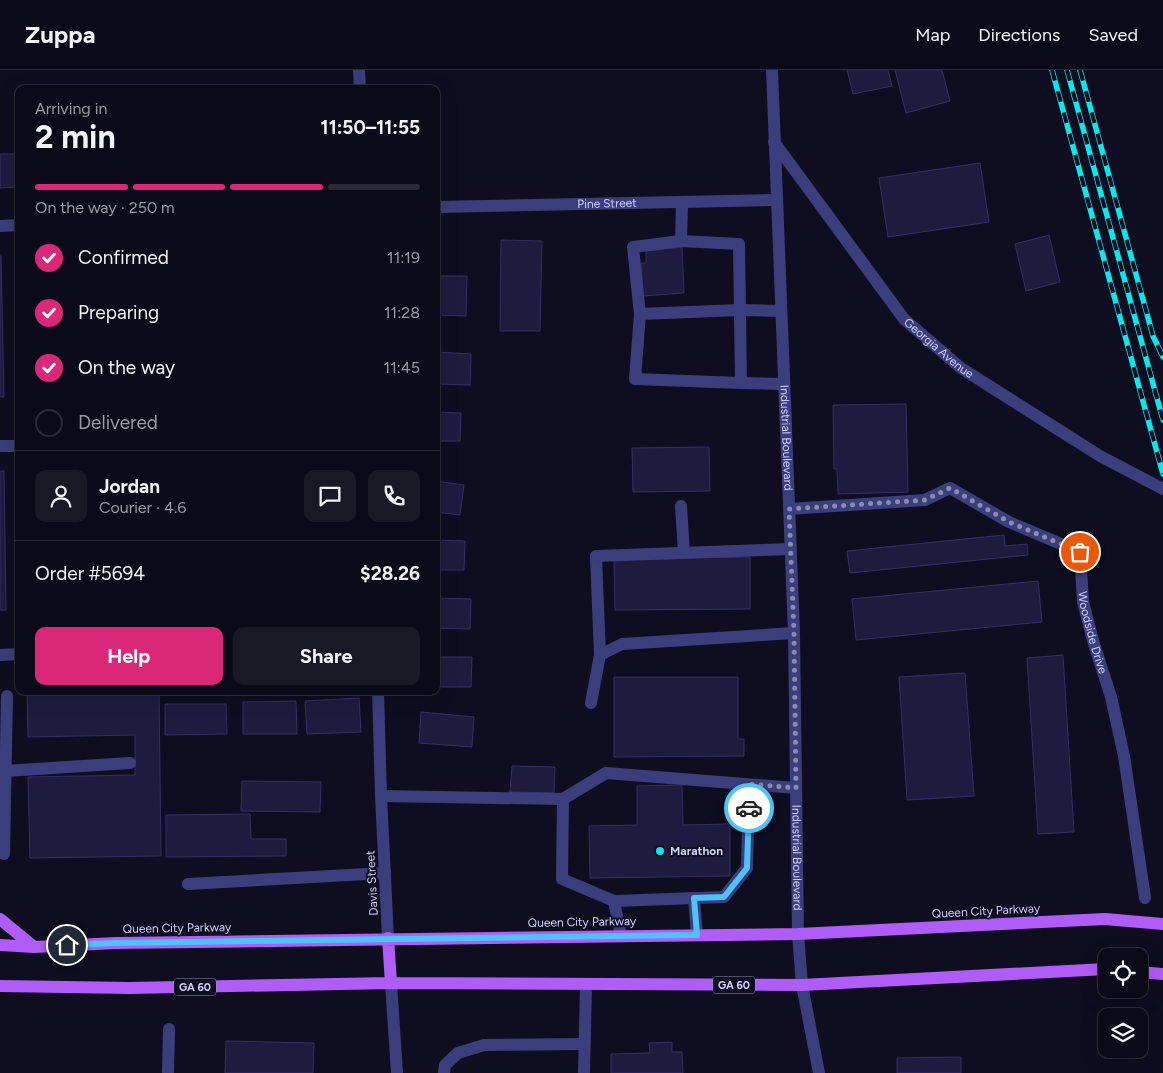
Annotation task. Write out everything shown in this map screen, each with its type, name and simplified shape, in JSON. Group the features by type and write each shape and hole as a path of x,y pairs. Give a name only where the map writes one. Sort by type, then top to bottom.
{"main road":[{"path":"0,919 34,947"},
{"name":"Queen City Parkway","path":"0,945 34,947 116,943 388,938 798,934 1105,919 1163,924"},
{"name":"Davis Street","path":"388,938 390,983"},
{"name":"GA 60","path":"0,986 130,988 390,983 802,985 1098,969"},
{"path":"1148,973 1163,974"}],"street":[{"path":"359,70 360,85"},
{"name":"Industrial Boulevard","path":"772,70 794,633 798,934 802,985 819,1073"},
{"name":"Georgia Avenue","path":"774,142 904,319 961,368 1100,456 1163,489"},
{"name":"Pine Street","path":"440,207 777,200"},
{"path":"681,241 682,202"},
{"path":"0,226 15,225"},
{"path":"741,383 739,244 681,241 633,247 640,314 635,379 741,383 784,384"},
{"path":"640,314 781,310"},
{"path":"0,446 15,446"},
{"name":"Woodside Drive","path":"789,509 925,500 950,488 1009,522 1080,552 1083,602 1111,697 1124,756 1145,898"},
{"path":"681,506 684,553"},
{"path":"591,702 600,655 596,556 790,549"},
{"path":"600,655 622,644 794,633"},
{"path":"0,655 15,654"},
{"name":"Davis Street","path":"378,695 388,938"},
{"path":"4,854 3,772 6,696"},
{"path":"3,772 130,763"},
{"path":"381,796 564,799 606,773 796,788"},
{"path":"564,799 562,879 614,900 724,897 747,868 749,784"},
{"path":"188,884 385,873"},
{"path":"694,898 697,935"},
{"path":"614,900 621,936"},
{"name":"Davis Street","path":"390,983 397,1073"},
{"path":"584,1073 586,984"},
{"path":"168,1073 169,1029"},
{"path":"444,1073 445,1066 458,1053 484,1045 584,1044"}],"building":[{"path":"847,70 888,70 892,86 853,94"},
{"path":"895,70 942,70 950,101 906,113"},
{"path":"0,154 15,154 15,187 0,188"},
{"path":"980,163 989,222 888,237 879,178"},
{"path":"1049,235 1060,282 1026,291 1015,244"},
{"path":"501,240 542,241 540,331 500,331"},
{"path":"682,247 684,293 643,296 641,263 646,263 646,251"},
{"path":"1,256 4,397 0,397"},
{"path":"440,276 467,276 466,316 440,315"},
{"path":"440,352 471,354 470,385 440,384"},
{"path":"906,404 908,492 838,494 837,469 834,469 833,405"},
{"path":"440,412 461,413 460,441 440,441"},
{"path":"709,447 710,491 633,492 632,448"},
{"path":"0,471 4,471 6,610 0,610"},
{"path":"440,482 464,485 460,515 440,512"},
{"path":"1004,535 1005,546 1027,544 1028,555 850,573 847,551"},
{"path":"440,540 465,541 464,570 440,570"},
{"path":"750,557 750,609 615,610 614,559"},
{"path":"1038,581 1042,622 856,640 852,599"},
{"path":"440,598 471,599 470,629 440,628"},
{"path":"1063,655 1074,832 1038,834 1027,658"},
{"path":"440,657 472,657 471,687 440,687"},
{"path":"965,673 974,796 907,800 899,677"},
{"path":"614,677 738,677 738,739 744,739 744,756 614,757"},
{"path":"27,695 159,695 161,856 30,858 28,777 135,775 135,735 28,737"},
{"path":"359,698 361,732 307,734 305,701"},
{"path":"296,701 297,734 243,734 243,702"},
{"path":"165,704 226,704 227,734 165,735"},
{"path":"421,712 474,717 472,747 419,743"},
{"path":"512,766 555,767 554,793 510,792"},
{"path":"242,781 321,782 320,812 241,811"},
{"name":"Marathon","path":"682,785 683,825 730,824 730,876 590,878 589,826 637,825 637,786"},
{"path":"250,814 251,839 286,839 286,856 166,857 166,815"},
{"path":"226,1041 314,1043 313,1073 225,1073"},
{"path":"672,1042 672,1052 682,1052 683,1073 611,1073 611,1054 650,1053 649,1043"},
{"path":"961,1057 961,1073 897,1073 897,1058"}],"railway":[{"path":"1052,70 1163,474"},
{"path":"1067,70 1163,420"},
{"path":"1080,70 1153,336 1163,357"}],"way so far":[{"path":"749,808 749,784 796,788 794,633 789,509 925,500 950,488 1009,522 1080,552"}],"place":[{"name":"Marathon","path":"660,851"}],"route":[{"path":"67,945 388,938 697,935 694,898 724,897 747,868 749,808"}]}
